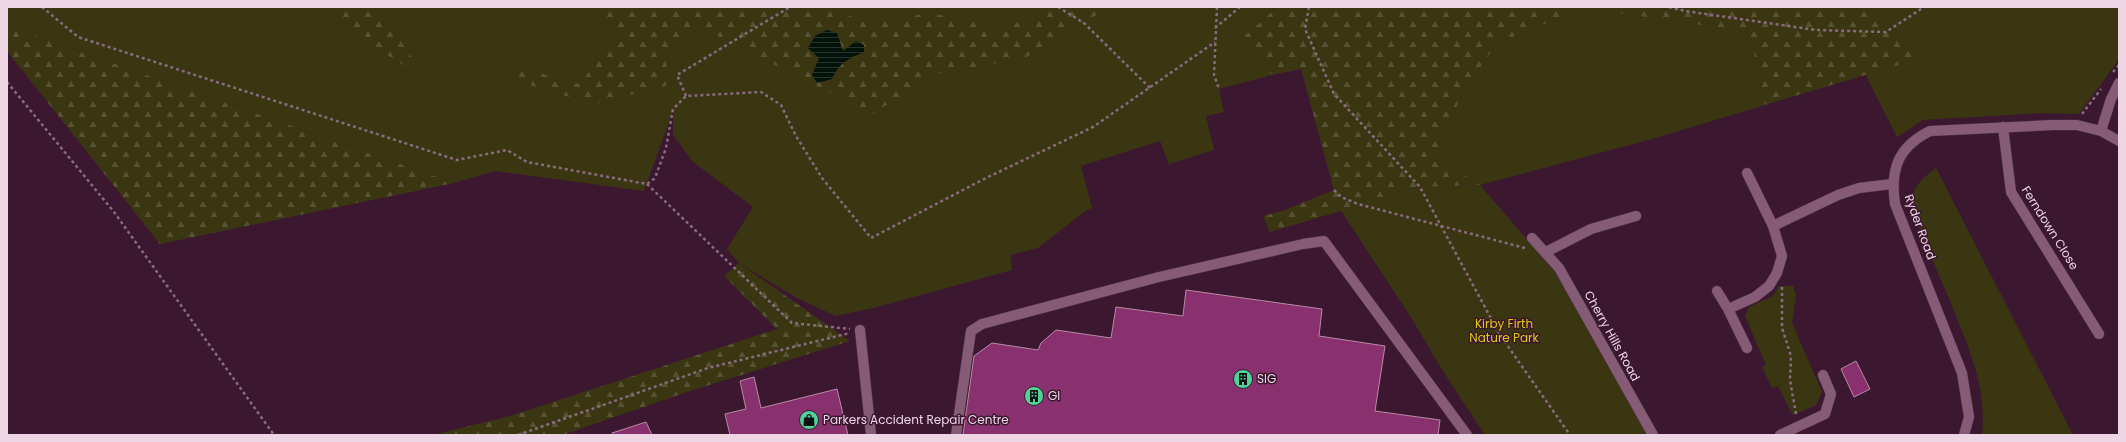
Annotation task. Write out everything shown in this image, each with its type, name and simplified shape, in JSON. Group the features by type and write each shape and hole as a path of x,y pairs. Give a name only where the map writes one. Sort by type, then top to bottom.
{"street":[{"path":"2101,131 2111,99 2119,82"},
{"name":"Ryder Road","path":"1964,435 1969,417 1962,373 1895,204 1892,184 1900,157 1918,137 1930,131 2077,125 2101,131 2119,141"},
{"name":"Ferndown Close","path":"2003,127 2011,192 2099,334"},
{"path":"1728,309 1755,297 1769,286 1775,277 1782,256 1773,226 1747,173"},
{"path":"1773,226 1838,195 1859,188 1892,184"},
{"path":"1546,252 1591,229 1636,216"},
{"name":"Cherry Hills Road","path":"1535,240 1559,268 1653,435"},
{"path":"956,435 971,331 982,324 1158,277 1303,244 1324,241 1467,435"},
{"path":"1717,291 1728,309 1747,348"},
{"path":"860,330 871,435"},
{"path":"1780,435 1825,414 1831,394 1823,376"}],"path":[{"path":"42,7 78,37 457,160 507,150 527,162 647,184 792,323 860,330"},
{"path":"686,96 677,75 790,7"},
{"path":"1058,7 1084,23 1150,88"},
{"path":"1217,7 1214,75 1219,89"},
{"path":"1215,28 1240,7"},
{"path":"1309,7 1305,29 1334,94 1420,187 1500,335 1570,435"},
{"path":"1669,7 1686,11 1816,30 1886,32 1924,7"},
{"path":"647,184 655,178 666,148 674,110 686,96 761,92 781,105 796,136 822,178 871,238 986,178 1093,127 1215,42"},
{"path":"2110,77 2119,65"},
{"path":"7,82 114,212 274,435"},
{"path":"2077,125 2082,115 2105,84"},
{"path":"1334,190 1341,197 1358,204 1528,249 1535,240"},
{"path":"1775,277 1784,289 1782,328 1791,356 1790,380 1799,426"},
{"path":"518,435 708,368 860,330"}],"green space":[{"path":"7,7 1277,7 1239,41 1272,75 1219,89 1224,112 1206,116 1214,150 1169,164 1160,141 1081,166 1092,208 1084,212 1038,248 1010,255 1012,270 877,307 836,316 797,298 739,263 727,249 753,207 692,161 673,135 673,111 644,191 495,171 454,183 7,26"},
{"path":"327,7 378,7 428,81 351,32"},
{"path":"584,7 830,7 867,23 931,13 1003,29 1053,7 1110,7 1025,58 936,74 872,114 696,25 667,52 666,86 593,104 503,77 515,66 579,84 607,50 614,35"},
{"path":"1277,7 1874,7 1919,59 1765,105 1750,32 1585,8 1497,43 1462,95 1434,156 1480,185 1420,187 1270,232 1263,216 1285,210 1334,190 1301,69 1272,75 1239,41"},
{"name":"Kirby Firth Nature Park","path":"1588,7 1750,32 1765,105 1652,139 1480,185 1554,271 1589,328 1647,435 1485,435 1340,209 1420,187 1479,185 1434,156 1462,95 1497,43"},
{"path":"1874,7 2119,7 2119,59 2079,114 2043,113 1923,120 1897,137 1865,74 1919,59"},
{"path":"7,26 454,183 160,244 7,51"},
{"path":"1936,168 2073,435 1982,435 1982,399 1975,366 1910,205 1913,193 1918,184"},
{"path":"739,263 850,341 690,391 562,435 433,435 510,416 777,329 724,276"},
{"path":"1779,286 1793,286 1796,295 1792,323 1822,392 1816,405 1793,415 1778,386 1772,388 1762,367 1766,365 1745,316 1749,307 1773,296"}],"shaded area":[{"path":"827,30 837,33 843,51 856,41 864,45 864,52 841,65 832,79 817,83 812,75 819,58 808,48 815,36"}],"building":[{"name":"SIG","path":"1186,290 1322,309 1319,336 1385,346 1375,411 1440,420 1438,435 963,435 974,356 992,343 1038,350 1041,343 1056,330 1111,338 1116,307 1183,316"},
{"path":"1856,361 1870,389 1854,397 1841,369"},
{"name":"Parkers Accident Repair Centre","path":"754,377 761,408 837,389 848,435 730,435 725,414 746,409 740,381"},
{"path":"646,422 652,435 613,435 612,433"}],"place":[{"name":"SIG","path":"1243,379"},
{"name":"GI","path":"1034,396"},
{"name":"Parkers Accident Repair Centre","path":"809,420"}]}
